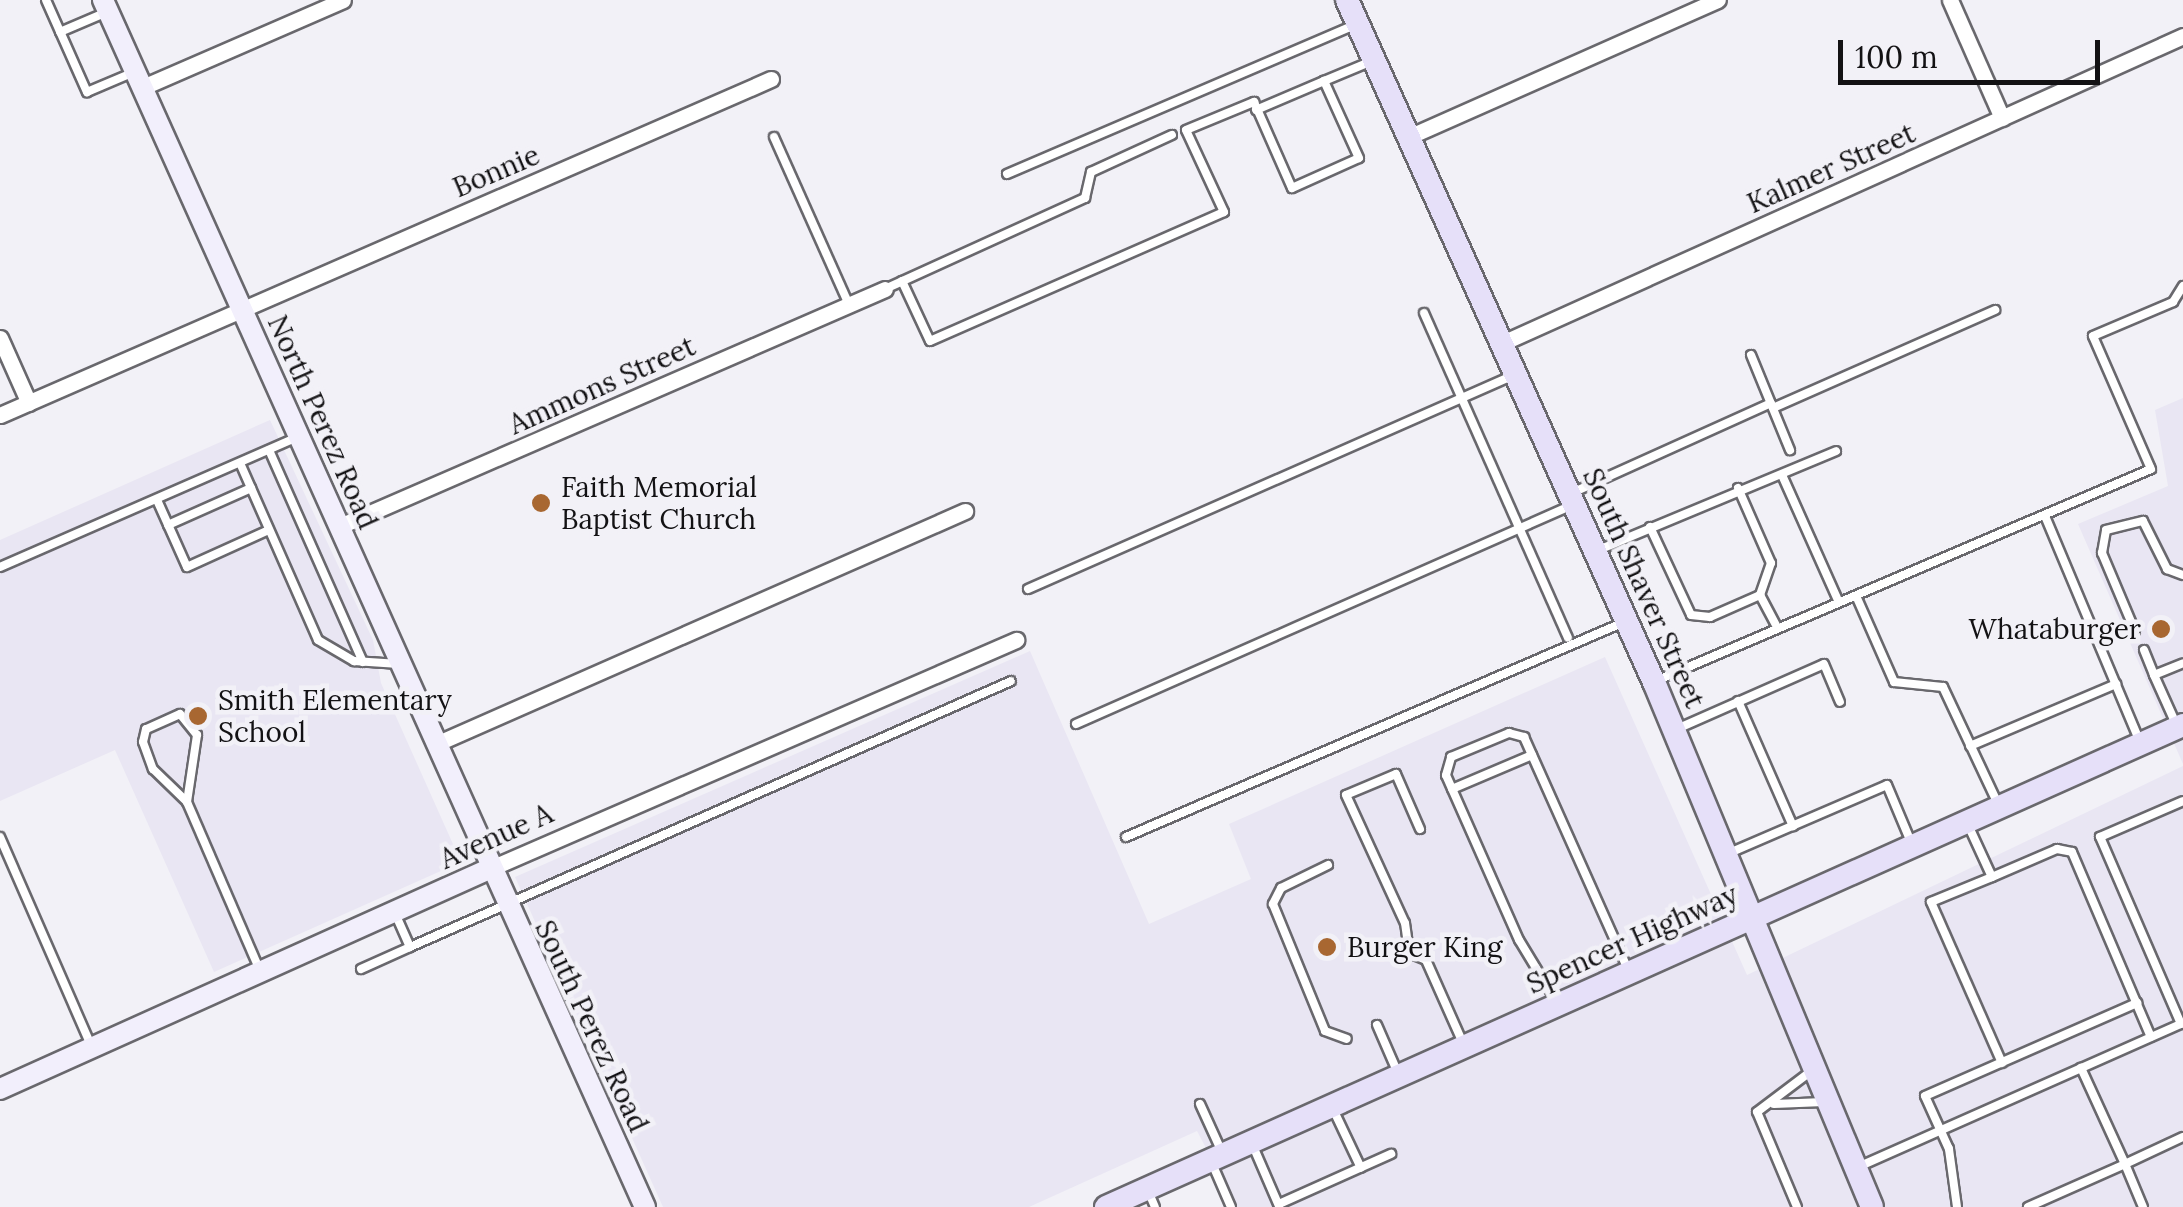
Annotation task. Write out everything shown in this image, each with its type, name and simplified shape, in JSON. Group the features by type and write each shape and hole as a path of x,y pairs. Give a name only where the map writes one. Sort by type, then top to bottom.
{"main road":[{"name":"South Shaver Street","path":"1347,0 1654,682 1818,1066 1872,1207"},
{"name":"Spencer Highway","path":"1115,1205 1151,1198 1217,1157 2180,727"}],"street":[{"path":"140,79 342,0"},
{"path":"1406,138 1718,0"},
{"path":"1950,0 2002,118"},
{"name":"North Perez Road","path":"106,6 438,743 489,869"},
{"name":"Kalmer Street","path":"1500,344 2183,36"},
{"name":"Bonnie","path":"0,415 771,79"},
{"name":"Ammons Street","path":"340,526 884,289"},
{"path":"0,338 29,403"},
{"path":"438,743 966,511"},
{"name":"Avenue A","path":"0,1089 489,869 1016,640"},
{"name":"South Perez Road","path":"489,869 645,1207"}],"lane":[{"path":"46,0 86,92 140,79"},
{"path":"60,32 106,6"},
{"path":"1007,174 1357,24"},
{"path":"1256,110 1373,60"},
{"path":"902,281 930,342 1224,212 1186,130 1254,102 1292,188 1359,158 1324,81"},
{"path":"884,289 1084,198 1091,172 1172,135"},
{"path":"774,138 849,305"},
{"path":"1654,682 2151,469 2093,336 2173,302 2183,286"},
{"path":"1076,724 1519,529 1571,500 1772,406 1995,310"},
{"path":"1424,313 1568,638"},
{"path":"1751,356 1790,450"},
{"path":"1028,589 1514,376"},
{"path":"0,567 299,437"},
{"path":"269,450 364,662"},
{"path":"1595,552 1738,488 1782,475 1836,451"},
{"path":"240,463 318,640 364,662 402,664"},
{"path":"1782,475 1838,600"},
{"path":"168,525 251,488"},
{"path":"1650,527 1691,615 1710,617 1760,595 1772,563 1738,488"},
{"path":"157,500 186,567 270,530"},
{"path":"2044,516 2141,744"},
{"path":"2135,631 2100,541 2119,521 2135,518 2150,530 2167,569 2183,575"},
{"path":"1760,595 1776,627"},
{"path":"1856,598 1894,682 1942,687 2000,808"},
{"path":"1126,837 1568,638 1626,621"},
{"path":"2144,650 2180,727"},
{"path":"2154,675 2183,663"},
{"path":"1674,730 1824,664 1840,702"},
{"path":"361,968 504,899 1011,681"},
{"path":"1970,746 2116,684"},
{"path":"1738,701 1793,826"},
{"path":"187,802 197,735 180,714 146,729 143,742 153,769 187,802 261,972"},
{"path":"1558,1005 1501,900 1452,789 1451,757 1509,733 1524,737 1629,973"},
{"path":"1452,789 1532,755"},
{"path":"1420,828 1396,774 1346,795 1409,953 1426,960 1464,1046"},
{"path":"1728,854 1887,785 1913,847"},
{"path":"1856,1167 2182,1024 2100,837 2183,801"},
{"path":"1967,823 1992,877"},
{"path":"0,837 92,1048"},
{"path":"2002,1063 1931,902 2057,848 2072,852 2152,1037"},
{"path":"1328,865 1281,888 1274,904 1325,1030 1346,1040"},
{"path":"394,912 410,947"},
{"path":"1958,1207 1940,1131 1925,1096 2137,1004"},
{"path":"1376,1025 1399,1076"},
{"path":"1797,1207 1757,1112 1774,1104 1818,1066"},
{"path":"2080,1068 2143,1207"},
{"path":"1774,1104 1831,1100"},
{"path":"1200,1104 1232,1207"},
{"path":"1332,1106 1361,1168"},
{"path":"2028,1207 2183,1137"},
{"path":"1252,1142 1279,1205 1391,1154"}],"shaded area":[{"path":"2183,398 2183,764 2078,524 2168,486 2155,410"},
{"name":"Smith Elementary School","path":"270,420 373,640 381,683 461,862 214,972 115,750 0,801 0,540"},
{"path":"1030,651 1149,924 1251,879 1229,824 1605,657 1747,975 2183,766 2183,1207 1237,1207 1197,1131 1029,1207 663,1207 515,877"}],"place":[{"name":"Faith Memorial Baptist Church","path":"541,503"},
{"name":"Whataburger","path":"2161,629"},
{"name":"Smith Elementary School","path":"198,716"},
{"name":"Burger King","path":"1327,947"}]}
